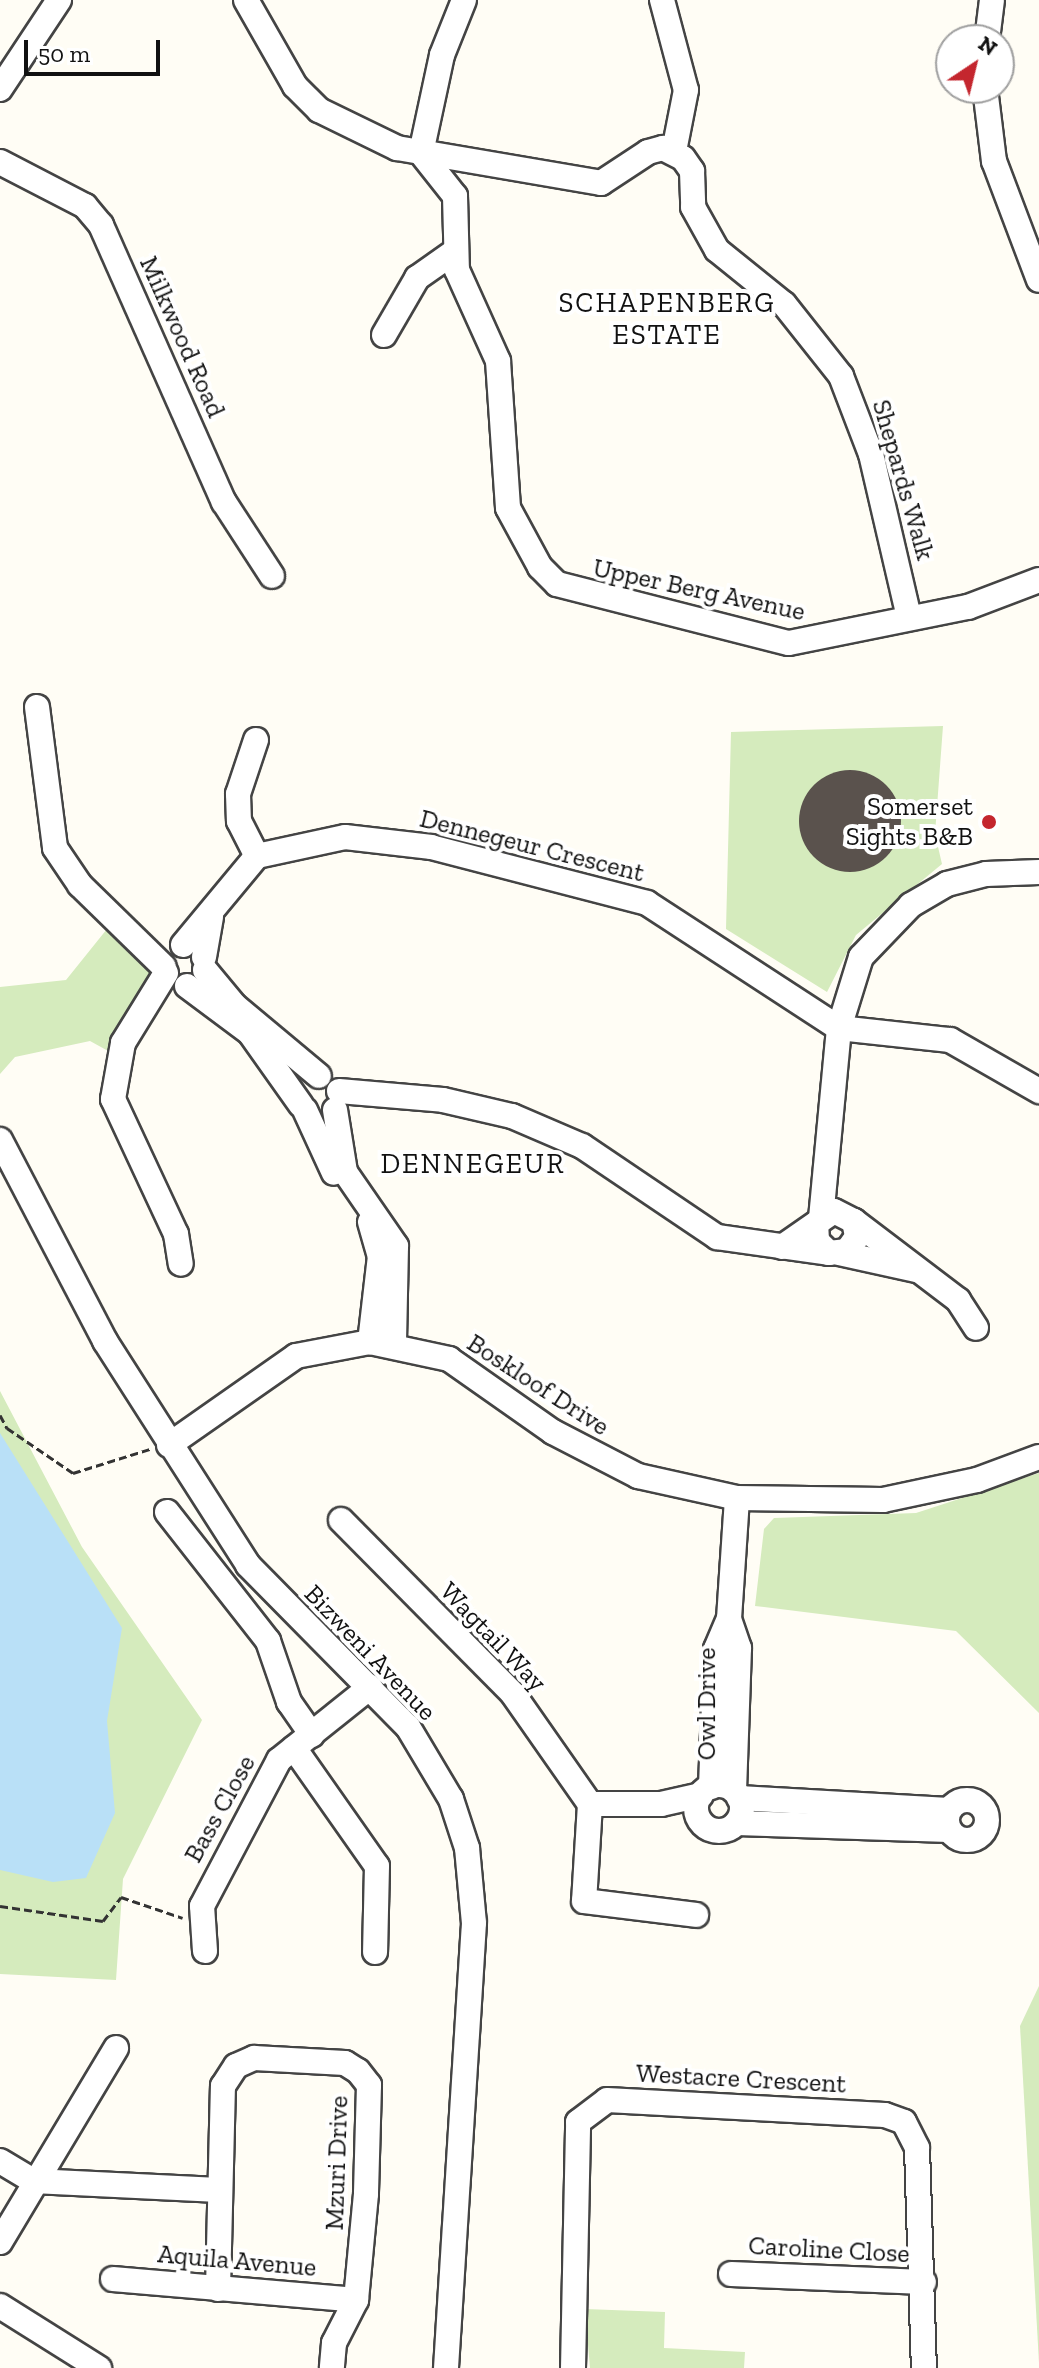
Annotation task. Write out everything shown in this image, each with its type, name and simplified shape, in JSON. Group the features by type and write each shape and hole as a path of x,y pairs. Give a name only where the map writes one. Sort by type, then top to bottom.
{"street":[{"path":"0,89 59,0"},
{"name":"Upper Berg Avenue","path":"246,0 295,86 319,110 421,153 455,196 454,252 498,361 508,508 540,567 557,584 789,643 855,635 1037,582"},
{"path":"464,0 442,55 421,153 601,183 648,152 674,151 686,90 662,0"},
{"path":"989,24 992,0"},
{"path":"987,104 994,161 1039,280"},
{"name":"Shepards Walk","path":"674,151 692,171 693,207 717,250 784,304 841,376 871,454 909,617"},
{"name":"Milkwood Road","path":"0,162 85,206 101,225 224,502 272,576"},
{"path":"384,335 417,278 454,252"},
{"path":"37,707 55,848 80,885 142,941 183,966 319,1076 337,1100 345,1172 388,1247 382,1344"},
{"path":"181,1264 176,1234 113,1099 123,1043 154,995 183,966 211,917 257,856 239,821 238,794 256,740"},
{"name":"Dennegeur Crescent","path":"257,856 299,844 386,837 624,895 718,944 839,1028"},
{"path":"834,1253 817,1241 818,1221 826,1170 839,1028 861,957 911,905 947,884 1039,872"},
{"path":"183,966 250,1033 303,1108 388,1247"},
{"path":"839,1028 950,1040 1039,1091"},
{"path":"303,1108 302,1085 319,1076"},
{"path":"303,1108 317,1117 337,1100 443,1100 512,1116 582,1146 717,1237 834,1253 923,1272"},
{"name":"Bizweni Avenue","path":"0,1140 105,1341 248,1565 408,1727 451,1799 473,1886 446,2368"},
{"path":"826,1170 852,1218 854,1245 834,1253"},
{"path":"782,1247 818,1221 852,1218 963,1304 976,1328"},
{"name":"Boskloof Drive","path":"169,1445 296,1356 382,1344 449,1359 596,1457 638,1476 737,1498 883,1500 977,1480 1039,1457"},
{"name":"Owl Drive","path":"737,1498 729,1619 739,1648 717,1798 737,1823"},
{"path":"167,1512 268,1641 303,1741 377,1866 375,1952"},
{"name":"Wagtail Way","path":"341,1520 513,1694 590,1804"},
{"name":"Bass Close","path":"205,1951 201,1926 208,1890 274,1768 370,1687"},
{"path":"696,1915 589,1905 583,1898 590,1804 661,1804 717,1798 949,1820 737,1823 718,1831 717,1798"},
{"path":"0,2242 33,2181 116,2048"},
{"name":"Mzuri Drive","path":"218,2289 223,2086 236,2066 254,2058 345,2063 358,2071 369,2085 356,2300 334,2343 332,2368"},
{"name":"Westacre Crescent","path":"573,2368 578,2122 607,2100 895,2116 917,2148 924,2282 924,2368"},
{"path":"0,2161 33,2181 219,2190"},
{"name":"Caroline Close","path":"731,2274 924,2282"},
{"name":"Aquila Avenue","path":"113,2279 356,2300"},
{"path":"0,2306 99,2368"}],"path":[{"path":"0,1415 7,1428 73,1473 169,1445"},
{"path":"0,1906 103,1921 121,1897 201,1926"}],"green space":[{"path":"943,726 935,834 942,864 856,935 827,992 726,929 731,732"},
{"path":"111,924 155,973 110,1052 90,1041 15,1057 0,1074 0,987 66,980"},
{"path":"0,1391 82,1547 202,1720 123,1879 116,1980 0,1974"},
{"path":"1039,1473 1039,1713 956,1631 755,1606 764,1529 774,1518 916,1513"},
{"path":"1039,1986 1039,2363 1020,2026"},
{"path":"585,2309 665,2312 664,2348 745,2352 744,2368 590,2368"}],"water":[{"path":"0,1433 122,1628 107,1721 115,1813 86,1878 53,1882 0,1870"}],"building":[{"path":"850,770 869,774 886,785 897,802 901,821 897,840 886,857 869,868 850,872 831,868 814,857 803,840 799,821 803,802 814,785 831,774"}],"place":[{"name":"Somerset Sights B&B","path":"989,822"}],"district":[{"name":"SCHAPENBERG ESTATE","path":"667,319"},
{"name":"DENNEGEUR","path":"473,1164"}]}
